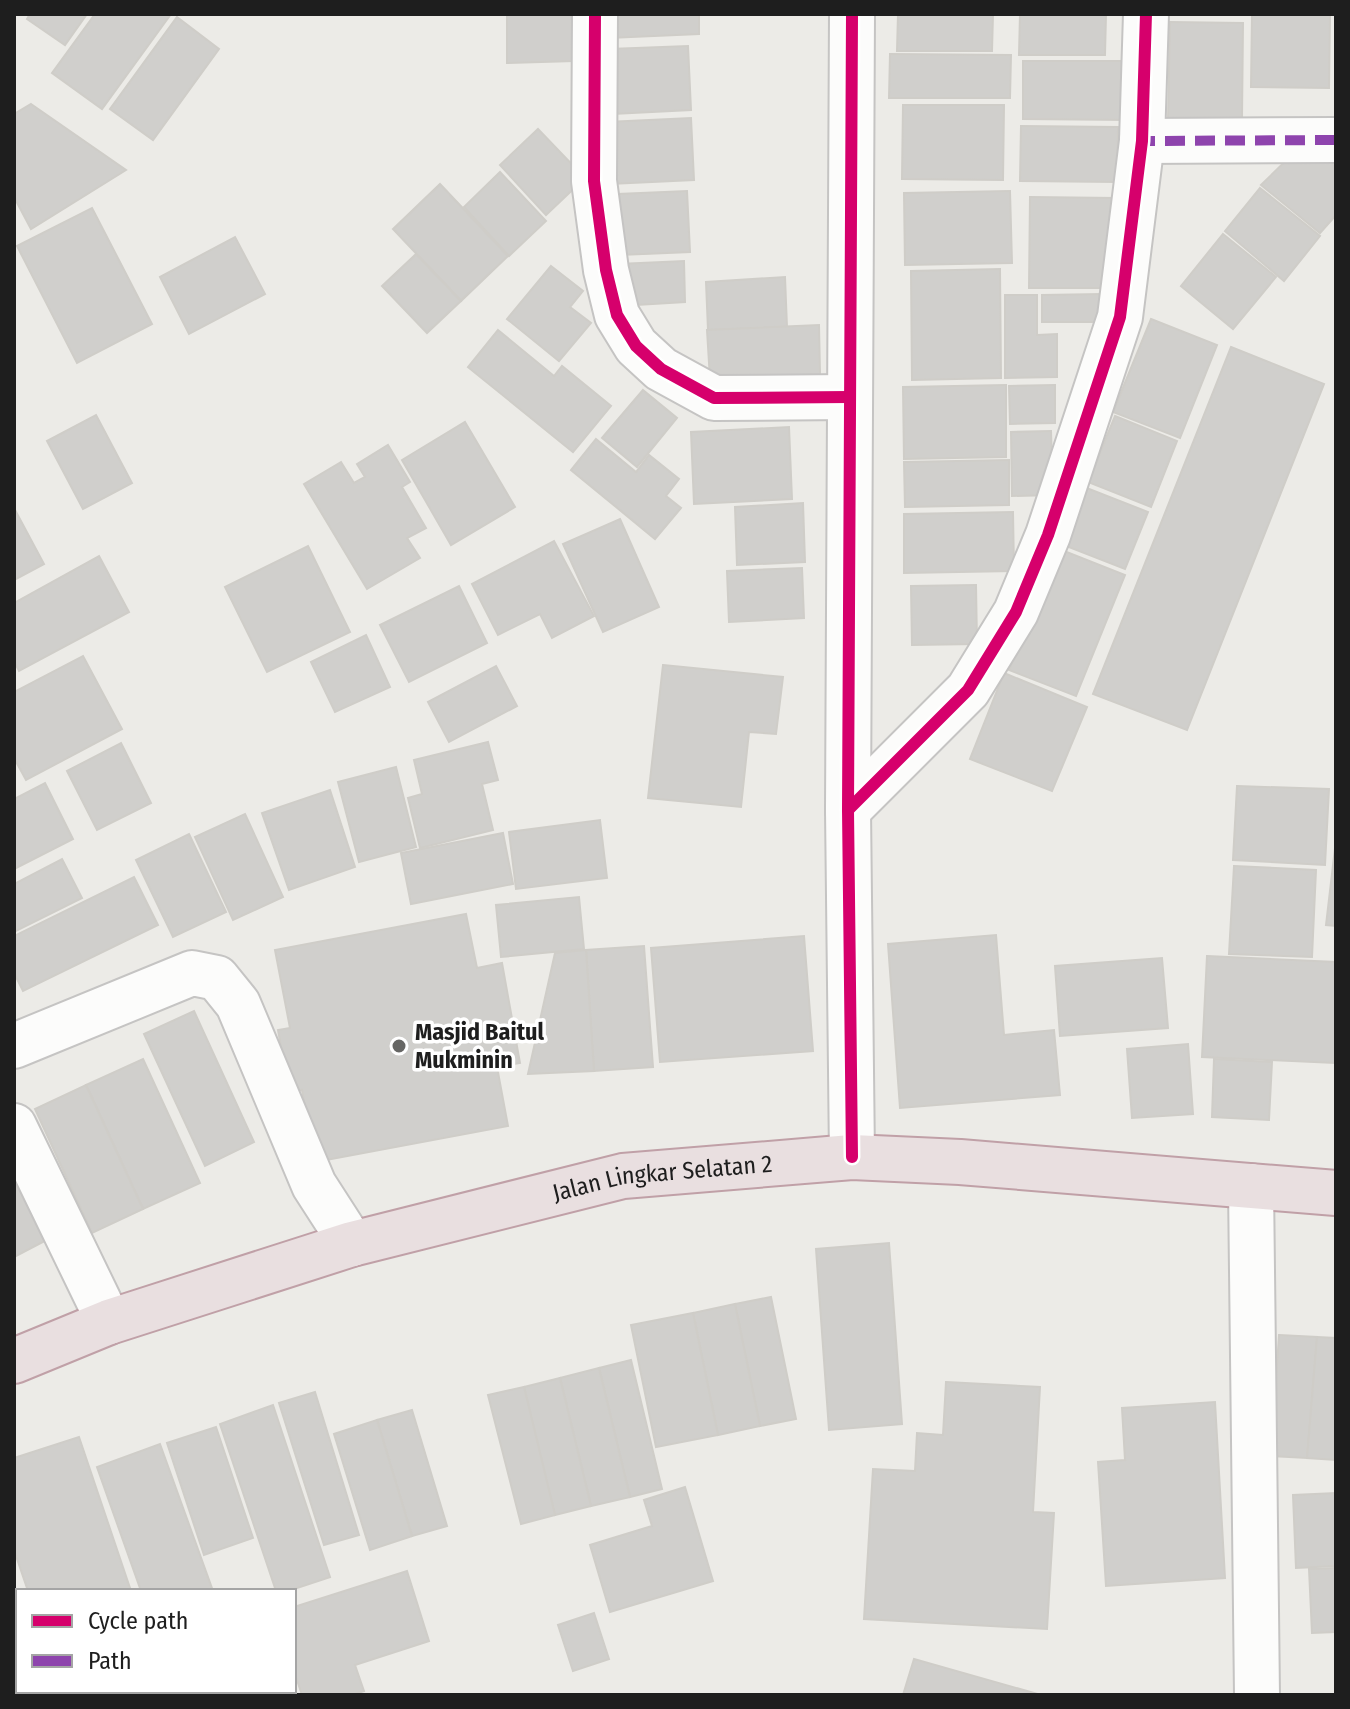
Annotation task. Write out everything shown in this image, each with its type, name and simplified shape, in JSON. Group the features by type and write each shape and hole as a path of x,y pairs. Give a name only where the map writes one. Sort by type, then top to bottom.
{"highway":[{"name":"Jalan Lingkar Selatan 2","path":"14,1361 109,1322 352,1244 623,1176 852,1157 1336,1193"}],"street":[{"path":"595,14 594,181 606,270 617,315 636,346 661,369 714,398 849,397"},
{"path":"852,14 848,810 852,1157"},
{"path":"848,810 968,690 1016,612 1048,535 1120,317 1142,141 1146,14"},
{"path":"1142,141 1336,140"},
{"path":"14,1046 192,973 217,978 238,1004 314,1185 352,1244"},
{"path":"14,1126 109,1322"},
{"path":"1251,1186 1257,1695"}],"building":[{"path":"30,14 87,14 65,45 27,19"},
{"path":"95,14 171,14 102,109 52,73"},
{"path":"507,14 574,14 574,61 507,63"},
{"path":"608,14 699,14 699,34 609,38"},
{"path":"898,14 993,14 992,51 897,51"},
{"path":"1020,14 1106,14 1105,55 1019,55"},
{"path":"1252,14 1330,14 1329,88 1251,87"},
{"path":"177,17 219,49 153,140 110,109"},
{"path":"1170,22 1243,23 1242,119 1168,118"},
{"path":"688,46 691,110 613,114 610,49"},
{"path":"890,54 1011,55 1010,98 889,98"},
{"path":"1023,61 1131,61 1129,120 1023,119"},
{"path":"31,104 126,170 31,229 14,197 14,114"},
{"path":"903,105 1004,105 1003,180 902,179"},
{"path":"691,118 694,180 610,184 607,122"},
{"path":"1021,126 1118,127 1117,182 1020,181"},
{"path":"538,129 585,178 546,215 500,165"},
{"path":"1301,146 1336,146 1336,215 1320,233 1261,185"},
{"path":"500,172 546,221 509,256 464,207"},
{"path":"440,184 508,256 461,301 393,229"},
{"path":"1260,188 1320,236 1284,281 1225,231"},
{"path":"687,191 690,252 620,255 618,194"},
{"path":"1010,191 1012,263 905,265 904,193"},
{"path":"1030,197 1116,198 1114,288 1029,288"},
{"path":"92,208 152,324 77,363 17,246"},
{"path":"1223,234 1276,277 1233,329 1181,286"},
{"path":"235,237 265,294 189,334 160,277"},
{"path":"416,254 461,301 427,333 382,286"},
{"path":"684,261 685,302 620,306 619,264"},
{"path":"551,266 583,291 570,307 591,323 559,361 507,319"},
{"path":"1000,269 1001,378 912,380 911,271"},
{"path":"785,277 787,327 708,330 706,282"},
{"path":"1102,294 1103,322 1042,322 1042,295"},
{"path":"1005,295 1037,295 1037,335 1057,334 1057,377 1005,378"},
{"path":"1151,319 1217,345 1180,438 1113,412"},
{"path":"819,325 820,374 710,379 707,330"},
{"path":"498,330 554,376 562,366 611,406 573,452 468,367"},
{"path":"1231,347 1324,384 1187,730 1093,694"},
{"path":"1006,385 1006,457 904,459 903,387"},
{"path":"1055,385 1055,423 1010,424 1009,386"},
{"path":"643,390 677,418 637,467 602,438"},
{"path":"96,415 132,483 83,509 47,441"},
{"path":"1115,416 1177,441 1151,507 1088,482"},
{"path":"465,422 515,507 451,545 402,460"},
{"path":"789,427 792,499 694,504 691,432"},
{"path":"1051,431 1053,495 1012,496 1011,432"},
{"path":"596,439 636,472 649,455 679,479 666,496 681,508 655,539 571,470"},
{"path":"388,445 410,482 402,487 426,528 407,538 420,558 367,589 304,484 341,462 354,483 365,477 357,464"},
{"path":"1009,460 1009,505 905,507 904,462"},
{"path":"1084,487 1148,512 1125,569 1061,544"},
{"path":"803,503 805,562 737,565 735,507"},
{"path":"14,508 44,564 14,580"},
{"path":"1013,512 1014,571 904,573 904,514"},
{"path":"620,519 659,607 603,632 563,544"},
{"path":"554,541 594,616 552,638 540,614 498,635 472,584"},
{"path":"308,546 350,632 267,672 225,587"},
{"path":"1059,549 1125,575 1076,696 1009,670"},
{"path":"99,556 129,612 19,671 14,661 14,603"},
{"path":"802,568 804,618 729,622 727,571"},
{"path":"976,585 977,644 912,645 911,586"},
{"path":"459,586 487,643 409,682 380,625"},
{"path":"366,635 390,687 335,712 311,662"},
{"path":"83,656 122,729 26,780 14,758 14,692"},
{"path":"663,665 783,677 776,734 749,732 741,807 648,798"},
{"path":"496,666 517,706 449,742 428,702"},
{"path":"1004,673 1087,707 1052,791 970,759"},
{"path":"488,742 498,780 482,784 493,830 420,848 408,798 422,794 414,760"},
{"path":"121,743 151,803 97,830 67,771"},
{"path":"396,767 416,847 359,862 338,782"},
{"path":"45,783 73,839 14,869 14,799"},
{"path":"1237,786 1329,789 1325,865 1233,860"},
{"path":"330,790 355,867 289,890 262,813"},
{"path":"245,814 283,897 233,920 195,837"},
{"path":"600,820 607,878 516,889 509,832"},
{"path":"503,833 513,884 411,904 401,853"},
{"path":"189,834 226,912 173,937 136,860"},
{"path":"1336,848 1336,926 1326,925"},
{"path":"62,859 82,898 14,932 14,884"},
{"path":"1234,866 1316,870 1312,957 1229,954"},
{"path":"134,877 158,925 23,991 14,973 14,936"},
{"path":"579,897 584,949 501,957 496,905"},
{"name":"Masjid Baitul Mukminin","path":"466,914 477,968 502,963 520,1063 497,1067 508,1126 315,1162 302,1090 289,1092 278,1030 290,1028 275,950"},
{"path":"996,935 1004,1035 1054,1030 1060,1095 900,1108 888,944"},
{"path":"804,936 813,1051 660,1062 651,948"},
{"path":"644,946 653,1067 594,1071 586,950"},
{"path":"586,950 594,1071 528,1074 555,953"},
{"path":"1207,956 1336,962 1335,1063 1202,1057"},
{"path":"1162,958 1168,1028 1060,1036 1055,966"},
{"path":"194,1011 254,1142 205,1166 144,1034"},
{"path":"1188,1044 1193,1114 1132,1118 1127,1049"},
{"path":"143,1059 200,1183 143,1209 86,1085"},
{"path":"1214,1059 1272,1062 1269,1120 1212,1117"},
{"path":"86,1085 143,1209 92,1233 35,1109"},
{"path":"14,1146 58,1234 14,1257"},
{"path":"889,1243 902,1424 829,1430 816,1249"},
{"path":"771,1297 796,1419 760,1426 735,1304"},
{"path":"735,1304 760,1426 718,1435 693,1313"},
{"path":"693,1313 718,1435 656,1447 631,1325"},
{"path":"1279,1335 1317,1337 1307,1458 1271,1456"},
{"path":"1317,1337 1336,1338 1336,1460 1307,1458"},
{"path":"631,1360 662,1489 630,1497 599,1368"},
{"path":"599,1368 630,1497 591,1506 560,1378"},
{"path":"560,1378 591,1506 555,1515 524,1387"},
{"path":"946,1382 1040,1387 1033,1512 1054,1513 1047,1629 864,1619 873,1469 915,1471 917,1433 943,1435"},
{"path":"524,1387 555,1515 521,1524 488,1395"},
{"path":"315,1392 359,1535 324,1545 279,1403"},
{"path":"1215,1402 1225,1578 1106,1586 1098,1462 1125,1460 1122,1408"},
{"path":"273,1405 330,1577 294,1589 275,1589 220,1424"},
{"path":"412,1410 447,1526 412,1536 377,1420"},
{"path":"377,1420 412,1536 370,1550 334,1434"},
{"path":"216,1427 253,1538 204,1555 167,1443"},
{"path":"79,1437 130,1589 27,1589 14,1550 14,1458"},
{"path":"160,1444 212,1589 140,1589 97,1467"},
{"path":"685,1487 713,1581 610,1612 590,1545 652,1526 644,1500"},
{"path":"1336,1493 1336,1566 1296,1568 1293,1495"},
{"path":"1336,1568 1336,1632 1312,1633 1309,1569"},
{"path":"407,1571 429,1641 355,1665 364,1691 352,1695 302,1695 296,1677 296,1606"},
{"path":"14,1595 16,1651 14,1652"},
{"path":"594,1613 609,1659 573,1671 558,1625"},
{"path":"914,1659 1041,1695 903,1695"},
{"path":"14,1667 16,1693 120,1695 14,1695"},
{"path":"266,1693 266,1695 173,1695"}],"marked path":[{"path":"1142,148 1142,141 1336,140"}],"cycle path":[{"path":"595,14 594,181 606,270 617,315 636,346 661,369 714,398 849,397"},
{"path":"852,14 848,810 852,1157"},
{"path":"848,810 968,690 1016,612 1048,535 1120,317 1142,141 1146,14"}],"place":[{"name":"Masjid Baitul Mukminin","path":"399,1046"}]}
